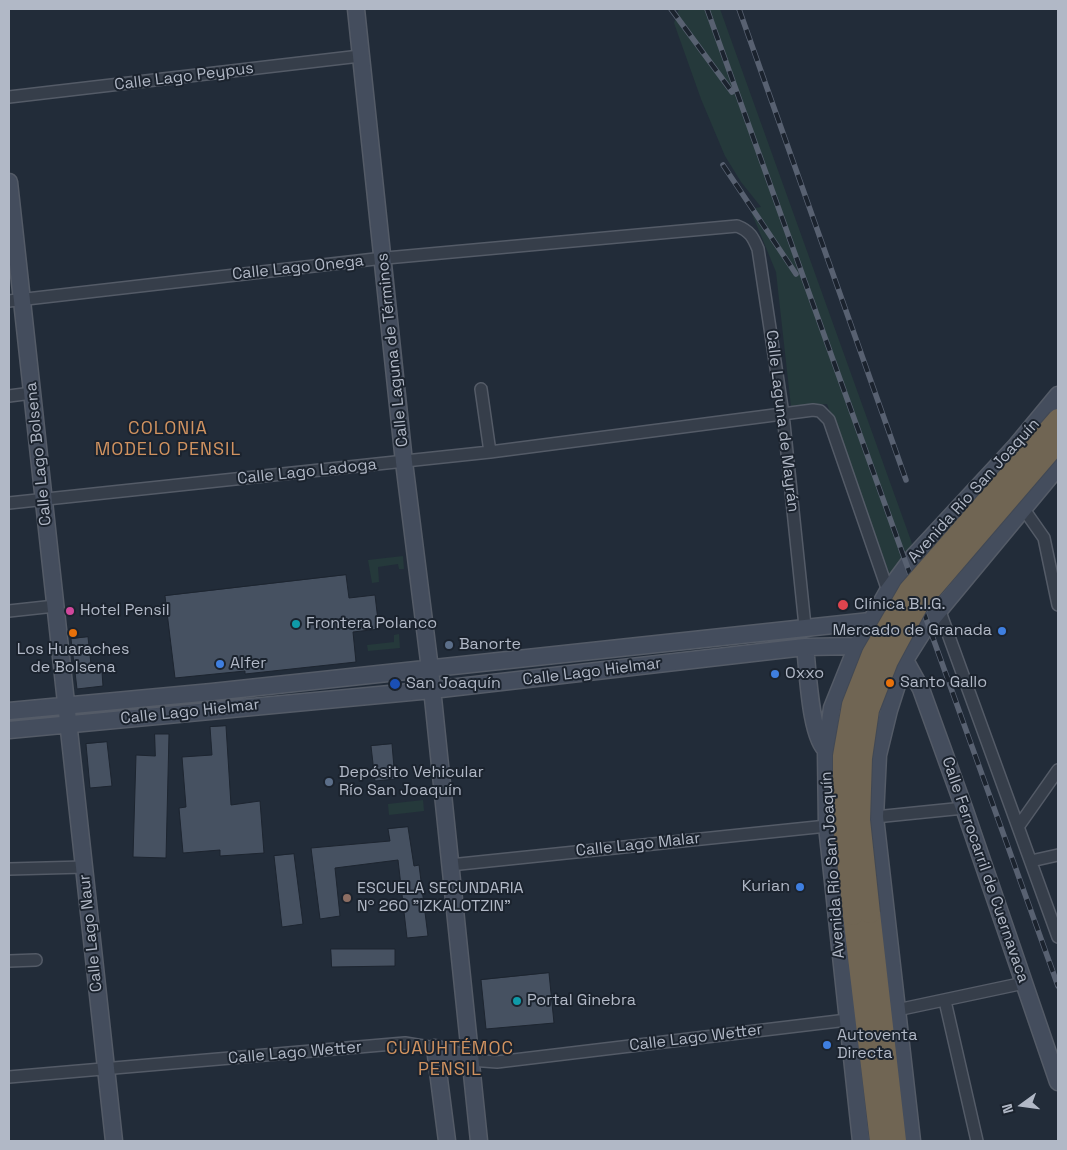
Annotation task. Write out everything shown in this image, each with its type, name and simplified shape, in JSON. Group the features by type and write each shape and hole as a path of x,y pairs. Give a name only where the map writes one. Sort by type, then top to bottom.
{"highway":[{"name":"Avenida Río San Joaquín","path":"862,914 843,823 843,756 852,705 872,654 908,590 1058,420"},
{"name":"Avenida Río San Joaquín","path":"887,1136 862,914 860,820 862,758 869,710 888,661 918,605 1058,442"}],"street":[{"name":"Calle Laguna de Términos","path":"356,9 404,462 430,669 479,1141"},
{"name":"Calle Lago Peypus","path":"9,97 360,56"},
{"name":"Calle Lago Bolsena","path":"9,182 15,300 32,393 69,725"},
{"name":"Calle Lago Onega","path":"15,300 383,259 737,226"},
{"name":"Calle Laguna de Mayrán","path":"737,226 747,230 753,237 758,249 783,414 805,626"},
{"path":"481,389 490,452"},
{"path":"9,396 32,393"},
{"name":"Avenida Río San Joaquín","path":"861,1141 827,826 826,751 832,708 857,646 888,591 914,556 1015,447 1058,395"},
{"path":"783,414 813,410 820,411 829,420 888,591"},
{"name":"Calle Lago Ladoga","path":"9,503 404,462 783,414"},
{"path":"1015,447 1019,461 1030,471 1047,481"},
{"path":"912,1141 875,817 878,755 889,710 905,660 939,609 1058,467"},
{"path":"983,482 995,484 1011,495 1023,508 1044,538 1058,605"},
{"path":"9,611 55,606"},
{"path":"939,609 1058,937"},
{"name":"Calle Lago Hielmar","path":"9,711 67,707 430,669 805,626 870,621"},
{"name":"Calle Lago Hielmar","path":"9,730 432,690 805,647 857,646 905,660"},
{"path":"805,647 816,731 826,751 878,755"},
{"name":"Calle Ferrocarril de Cuernavaca","path":"905,660 921,689 1058,1082"},
{"name":"Calle Lago Naur","path":"69,725 114,1141"},
{"path":"1018,827 1058,770"},
{"path":"875,817 964,808"},
{"name":"Calle Lago Malar","path":"450,864 827,826"},
{"path":"1031,861 1058,855"},
{"path":"9,870 84,867"},
{"path":"9,962 36,960"},
{"path":"898,1010 1024,983"},
{"path":"945,1001 977,1141"},
{"name":"Calle Lago Wetter","path":"9,1077 405,1043 435,1048 470,1060 497,1062 847,1020"},
{"path":"435,1048 447,1141"}],"green space":[{"path":"679,9 720,9 914,549 890,575 827,404 791,407 776,272 750,209 761,207 741,182 725,156 701,99 674,23"},
{"path":"403,556 404,569 399,569 398,564 378,567 379,582 372,583 368,560"},
{"path":"399,634 400,648 368,651 367,645 394,642 394,635"},
{"path":"423,800 424,811 389,815 388,804"}],"building":[{"path":"346,575 349,598 375,595 379,629 353,632 356,662 245,674 245,671 175,678 165,596"},
{"path":"88,637 92,673 102,672 103,686 77,689 71,639"},
{"path":"226,726 231,805 260,801 264,853 220,856 220,850 183,853 179,808 186,807 182,757 212,755 210,727"},
{"path":"155,734 169,734 166,858 133,857 136,755 155,756"},
{"path":"107,742 112,786 90,788 86,744"},
{"path":"392,744 395,779 375,781 371,746"},
{"path":"408,827 414,866 419,865 428,936 407,938 398,860 335,868 340,916 320,919 311,848 390,841 388,829"},
{"path":"294,854 303,924 282,927 274,856"},
{"path":"331,949 395,949 395,966 332,967"},
{"name":"Portal Ginebra","path":"549,973 554,1023 486,1029 481,980"}],"railway":[{"path":"671,9 732,92"},
{"path":"707,9 1058,986"},
{"path":"739,9 906,480"},
{"path":"723,165 796,274"}],"place":[{"name":"Clínica B.I.G.","path":"843,605"},
{"name":"Hotel Pensil","path":"70,611"},
{"name":"Frontera Polanco","path":"296,624"},
{"name":"Mercado de Granada","path":"1002,631"},
{"name":"Los Huaraches de Bolsena","path":"73,633"},
{"name":"Banorte","path":"449,645"},
{"name":"Alfer","path":"220,664"},
{"name":"Oxxo","path":"775,674"},
{"name":"Santo Gallo","path":"890,683"},
{"name":"San Joaquín","path":"395,684"},
{"name":"Depósito Vehicular Río San Joaquín","path":"329,782"},
{"name":"Kurian","path":"800,887"},
{"name":"ESCUELA SECUNDARIA Nº 260 \"IZKALOTZIN\"","path":"347,898"},
{"name":"Portal Ginebra","path":"517,1001"},
{"name":"Autoventa Directa","path":"827,1045"}],"district":[{"name":"COLONIA MODELO PENSIL","path":"168,439"},
{"name":"CUAUHTÉMOC PENSIL","path":"450,1059"}]}
